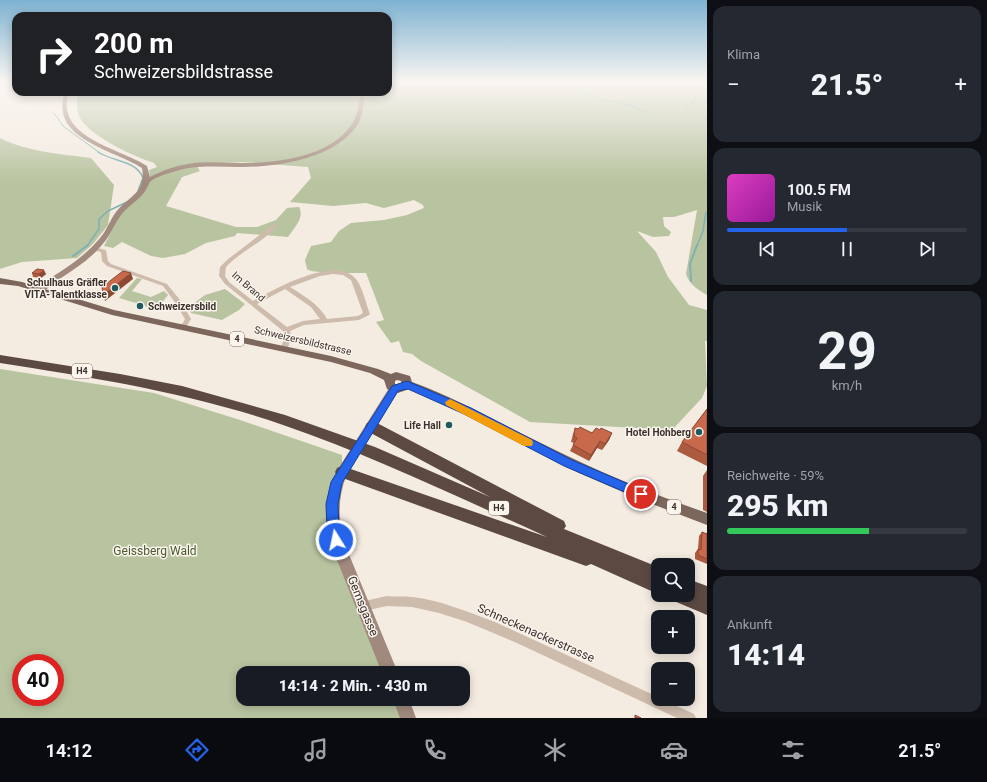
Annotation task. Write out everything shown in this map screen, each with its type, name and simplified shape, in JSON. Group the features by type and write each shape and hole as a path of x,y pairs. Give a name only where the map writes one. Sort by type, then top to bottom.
{"highway":[{"name":"H4","path":"0,358 120,378 182,391 259,413 369,454 624,566 651,582"},
{"path":"372,427 624,566"},
{"path":"342,472 624,566"},
{"name":"H4","path":"624,566 651,573"},
{"path":"695,590 707,595"},
{"path":"695,601 707,606"}],"main road":[{"name":"Schweizersbildstrasse","path":"0,280 98,308 360,367 390,378 389,384 401,386"},
{"name":"4","path":"401,386 468,411 568,463 637,493 707,519"}],"street":[{"path":"38,290 94,249 104,237 119,213 141,194 146,181 145,167 139,161 102,147 81,134 69,123 67,115"},
{"path":"146,181 169,170 187,166 263,164 296,158 326,148 338,142 355,125 359,115"},
{"name":"Im Brand","path":"274,226 265,236 230,258 222,267 222,276 227,283 286,330"},
{"path":"94,249 104,251 105,261 109,265 165,285 177,300 188,319 183,328"},
{"path":"252,303 308,276 337,273 347,274 353,279 366,314 359,318 303,323 286,330 288,337 283,349"},
{"path":"286,287 313,306 322,314 324,320"},
{"name":"Gemsgasse","path":"387,666 333,529 332,504 334,493 342,472 401,386"},
{"name":"Schneckenackerstrasse","path":"364,606 380,602 402,602 434,606 475,618 690,718"},
{"path":"403,706 408,718"}],"green space":[{"path":"79,115 707,115 707,295 692,284 687,278 686,274 697,210 674,217 663,217 664,226 671,232 669,236 653,237 637,231 656,252 668,277 689,305 707,310 707,342 705,340 707,386 702,398 672,430 530,422 421,361 412,354 403,352 399,341 391,343 376,322 384,320 366,273 311,271 307,269 305,260 311,246 331,242 339,231 351,223 384,220 407,215 424,208 423,205 414,200 384,208 366,203 333,206 290,202 311,178 308,167 242,162 199,163 197,166 200,171 182,177 166,206 236,227 257,227 276,220 287,208 299,207 301,215 300,219 288,237 237,233 235,236 206,243 185,254 163,258 151,256 122,242 113,248 104,246 121,212 135,201 151,181 149,170 157,167 154,163 136,156 105,140 88,128 82,121"},
{"path":"0,138 11,143 33,149 56,154 91,158 114,185 108,225 93,244 77,258 22,262 0,269"},
{"path":"137,278 142,279 132,291 151,297 164,291 168,295 155,311 143,305 119,298"},
{"path":"225,289 245,304 239,310 222,320 191,313 189,307 205,295"},
{"name":"Geissberg Wald","path":"0,369 154,393 240,420 342,455 342,472 332,517 387,666 236,666 236,706 404,706 408,718 0,718"}],"building":[{"path":"37,269 44,270 39,274 32,273"},
{"path":"123,271 131,273 103,295 102,287"},
{"name":"Hotel Hohberg","path":"707,409 707,455 682,442"},
{"path":"580,427 592,433 596,428 600,430 601,428 612,433 605,444 600,441 591,455 573,445 577,438 574,436 575,428 578,429"},
{"path":"702,532 707,534 707,559 698,555 698,549 701,550"}],"waterway":[{"path":"55,115 63,126 100,153"},
{"path":"100,153 130,164 140,172 143,178 138,191"},
{"path":"87,245 99,229 99,219 108,211 127,202"},
{"path":"697,246 703,231 706,212"},
{"path":"73,256 87,245"},
{"path":"691,281 690,264 697,245"}],"slow traffic":[{"path":"450,402 528,443"}],"place":[{"name":"Schulhaus Gräfler VITA-Talentklasse","path":"115,288"},
{"name":"Schweizersbild","path":"140,306"},
{"name":"Life Hall","path":"449,425"},
{"name":"Hotel Hohberg","path":"699,432"}],"route":[{"path":"336,540 333,529 332,504 337,482 392,396 395,388 404,388 407,384 468,411 498,428 568,463 641,494"}]}
